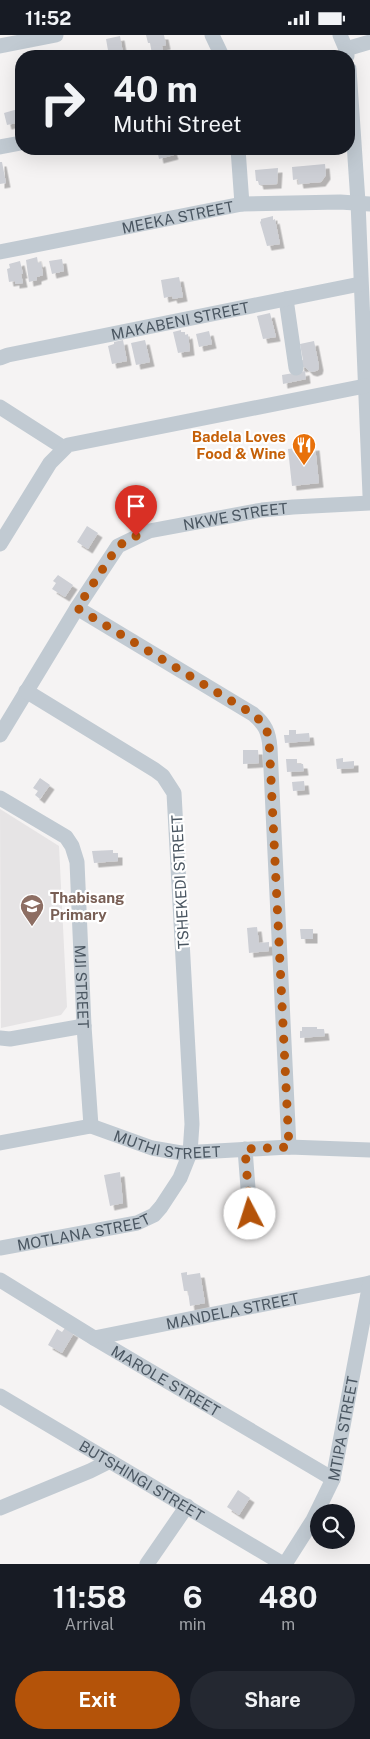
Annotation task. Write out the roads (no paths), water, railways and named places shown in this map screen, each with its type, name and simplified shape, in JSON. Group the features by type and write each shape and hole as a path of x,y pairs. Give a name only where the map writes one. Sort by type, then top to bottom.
{"street":[{"path":"0,46 56,35"},
{"path":"212,35 219,50"},
{"path":"344,47 370,42"},
{"path":"355,123 364,203 360,284 370,495"},
{"path":"0,147 15,144"},
{"path":"238,155 242,205"},
{"name":"MEEKA STREET","path":"0,252 242,205 364,203"},
{"name":"MAKABENI STREET","path":"0,358 360,284"},
{"path":"286,299 296,368"},
{"path":"0,544 50,463 64,448 76,443 366,386"},
{"path":"0,407 64,448"},
{"name":"NKWE STREET","path":"0,735 77,608 118,546 149,531 262,510 370,503"},
{"path":"77,608 253,714 262,721 268,732 289,1147"},
{"name":"TSHEKEDI STREET","path":"26,691 164,776 174,793 192,1123 190,1153"},
{"name":"MJI STREET","path":"0,798 66,837 75,854 77,862 84,1026 91,1126"},
{"path":"0,1038 10,1039 84,1026"},
{"name":"MUTHI STREET","path":"0,1143 91,1126 159,1149 190,1153 289,1147 370,1150"},
{"path":"245,1149 250,1214"},
{"name":"MOTLANA STREET","path":"0,1248 146,1220 161,1207 180,1178 190,1153"},
{"name":"MAROLE STREET","path":"0,1280 94,1338 333,1479"},
{"name":"MANDELA STREET","path":"94,1338 370,1283"},
{"name":"MTIPA STREET","path":"284,1564 313,1520 333,1479 370,1283"},
{"name":"BUTSHINGI STREET","path":"0,1396 284,1564"},
{"path":"0,1508 110,1461"},
{"path":"148,1564 187,1506"}],"place":[{"name":"Badela Loves Food & Wine","path":"304,466"},
{"name":"Thabisang Primary","path":"32,927"}]}
